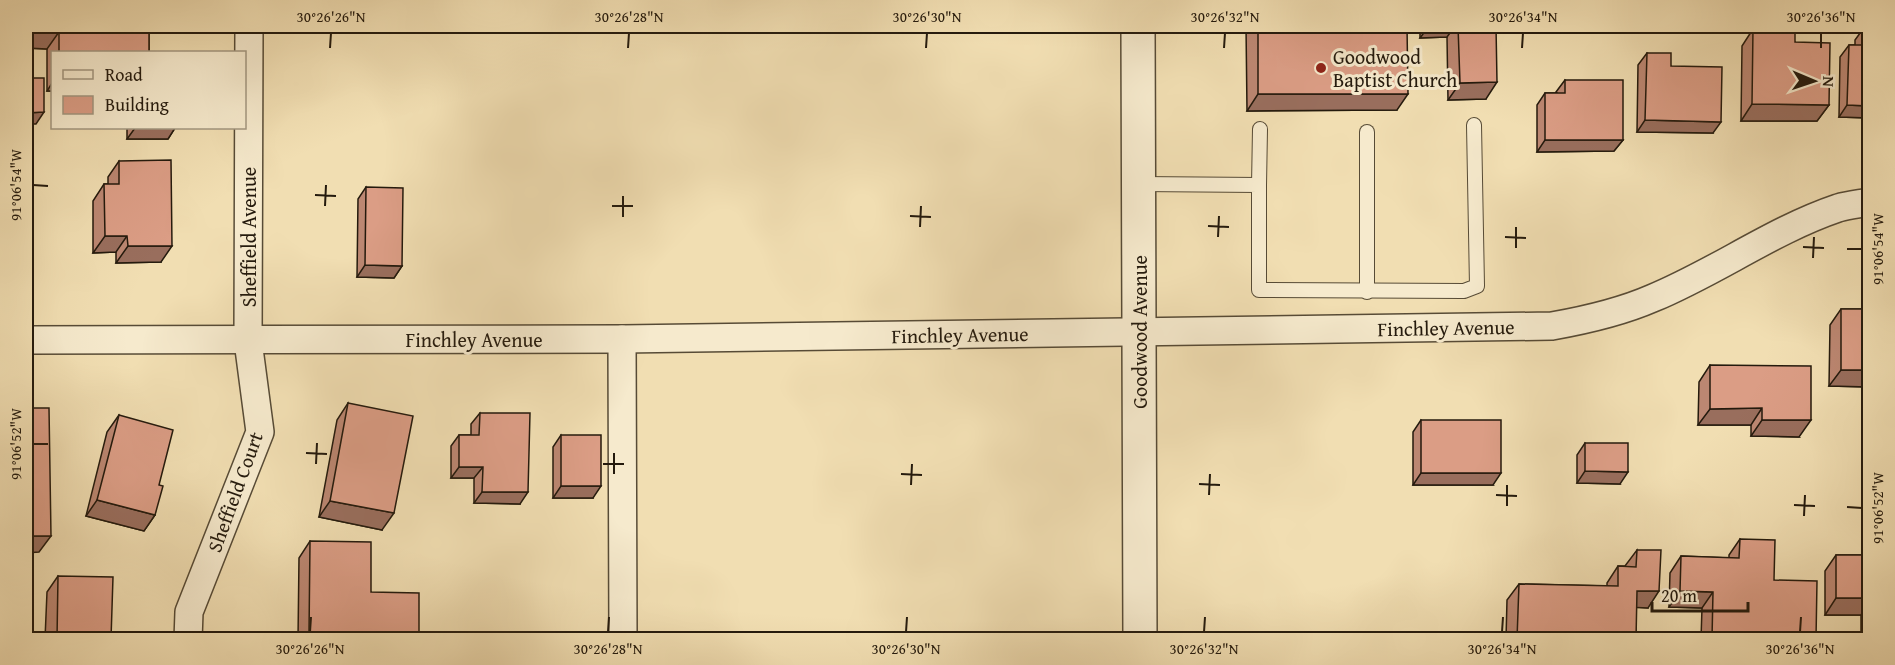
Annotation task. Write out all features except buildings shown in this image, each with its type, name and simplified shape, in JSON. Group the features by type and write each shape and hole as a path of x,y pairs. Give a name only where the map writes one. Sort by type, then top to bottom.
{"street":[{"name":"Sheffield Avenue","path":"249,26 249,341"},
{"name":"Goodwood Avenue","path":"1138,26 1140,639"},
{"name":"Finchley Avenue","path":"26,340 622,339 1552,326 1632,307 1808,219 1840,207 1869,202"},
{"path":"622,339 623,639"},
{"name":"Sheffield Court","path":"188,639 189,612 260,432 249,341"}],"lane":[{"path":"1260,129 1259,290 1464,291 1477,286 1474,125"},
{"path":"1367,132 1367,291"},
{"path":"1139,184 1259,186"}],"place":[{"name":"Goodwood Baptist Church","path":"1321,68"}]}
